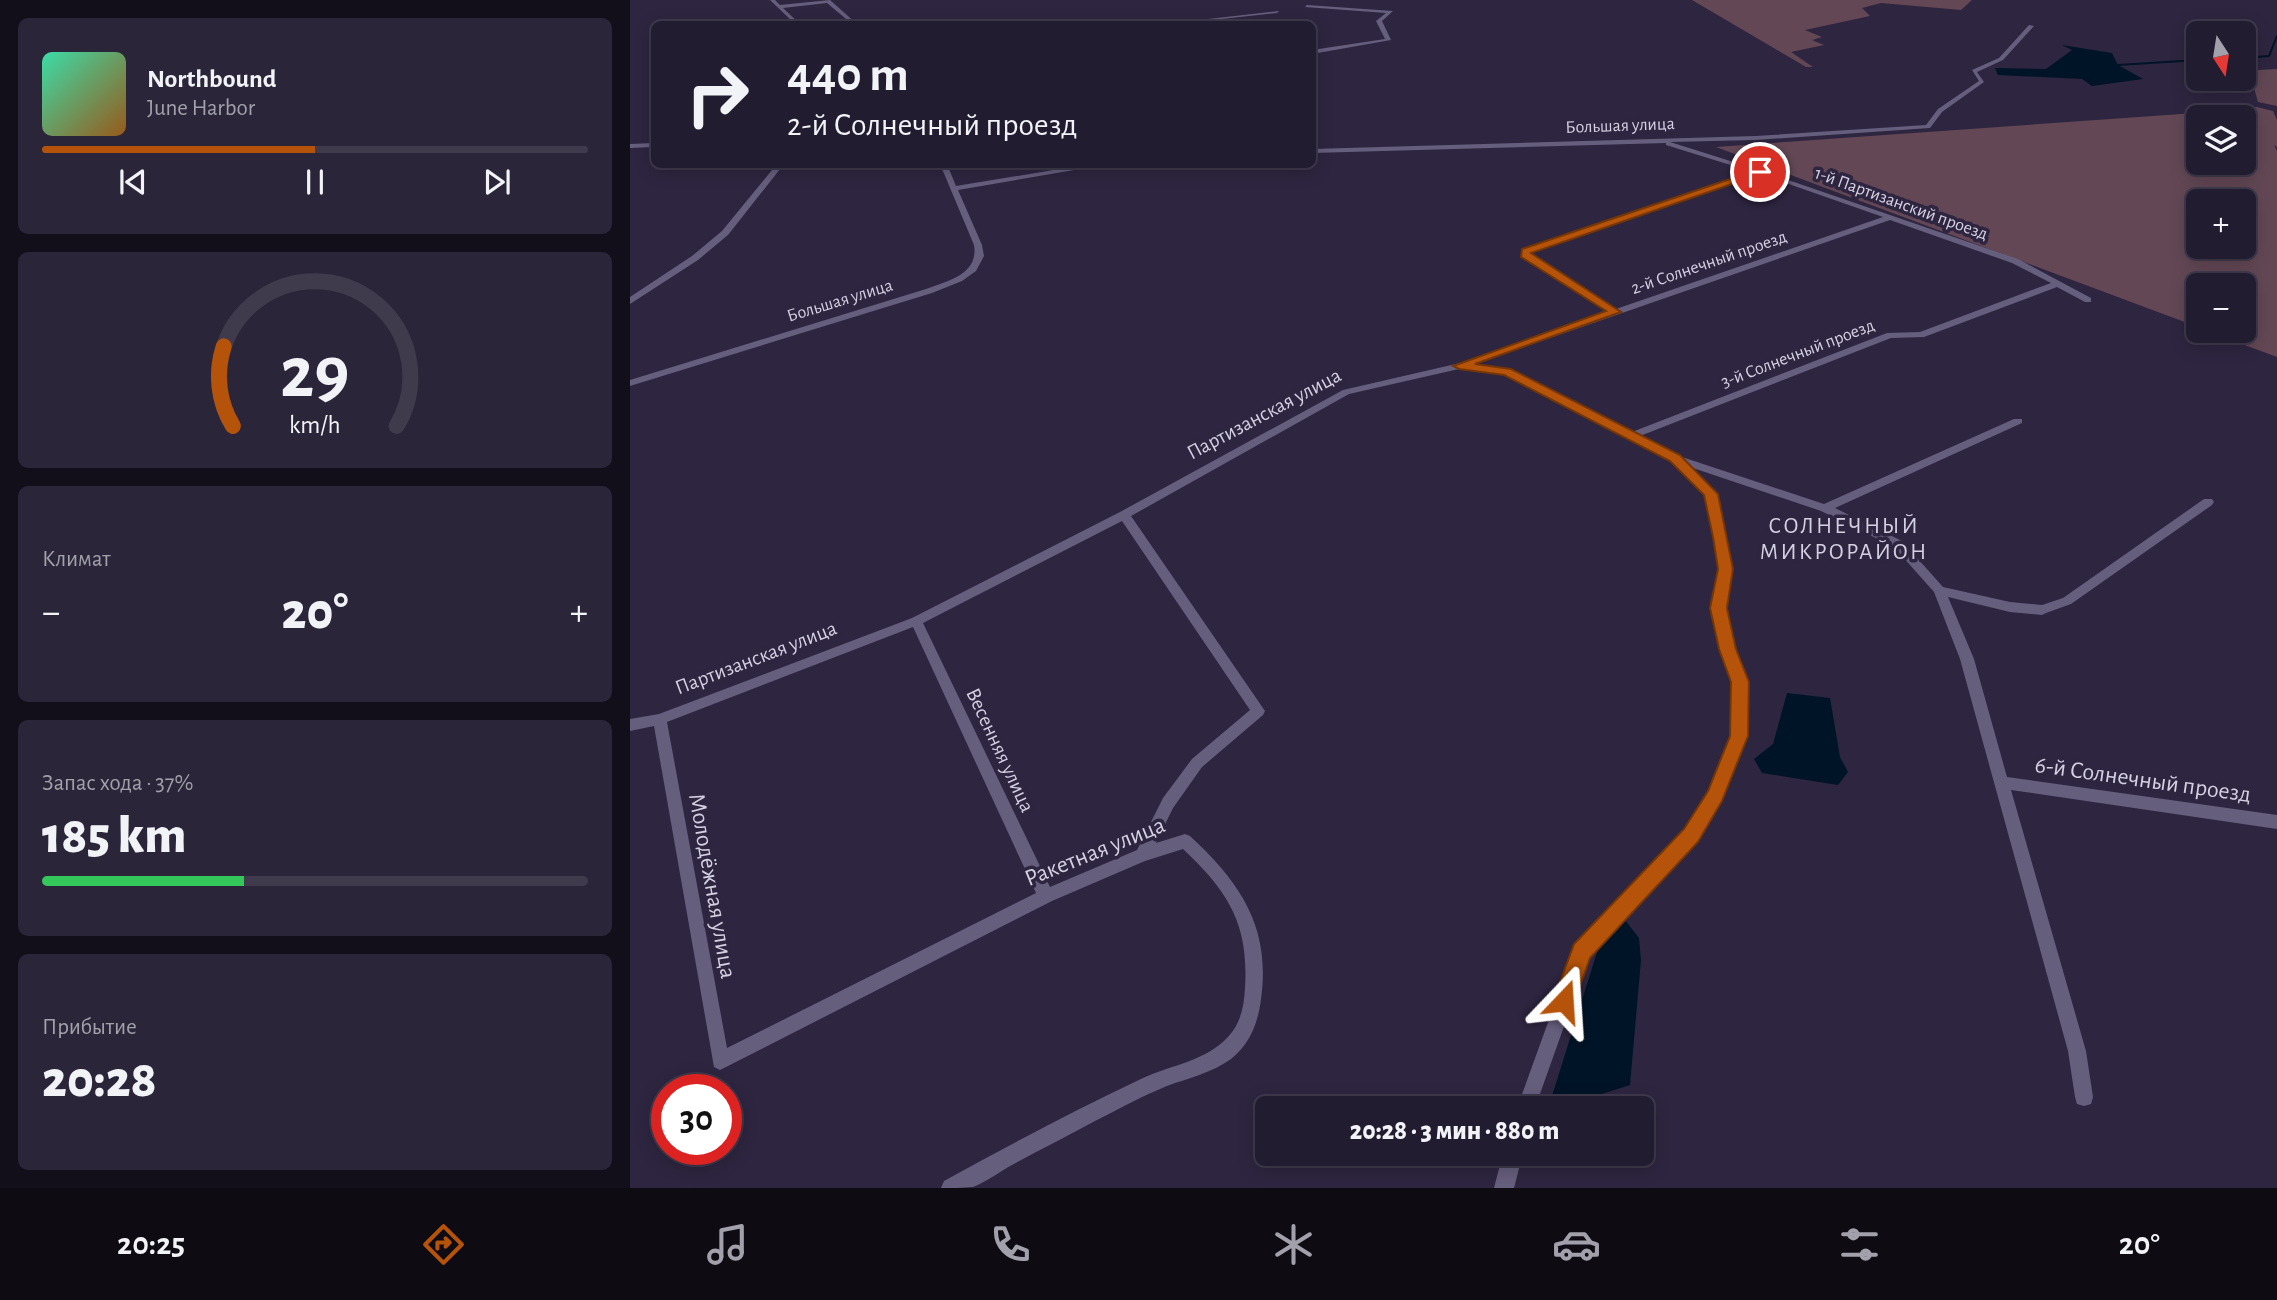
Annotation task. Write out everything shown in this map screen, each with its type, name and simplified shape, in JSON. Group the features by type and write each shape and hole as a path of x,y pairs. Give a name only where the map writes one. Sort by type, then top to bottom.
{"street":[{"path":"772,0 794,21"},
{"path":"778,7 828,1 851,21"},
{"path":"1307,6 1391,12 1378,22 1388,40 1316,51"},
{"path":"1194,21 1277,12"},
{"name":"Большая улица","path":"1316,150 1658,141 1928,127 1936,113 1949,100 1974,89 1982,81 1974,71 2001,59 2031,26"},
{"name":"1-й Партизанский проезд","path":"1658,141 1760,172 2015,261 2088,300"},
{"path":"630,146 651,145"},
{"path":"630,301 695,258 725,233 778,168"},
{"name":"Большая улица","path":"630,383 929,291 959,279 973,269 980,257 956,188 945,168"},
{"path":"956,188 1081,168"},
{"path":"1615,312 1525,254 1526,251 1760,172"},
{"name":"2-й Солнечный проезд","path":"1459,366 1889,218"},
{"name":"3-й Солнечный проезд","path":"1631,436 1890,335 1921,335 2057,284"},
{"name":"Партизанская улица","path":"630,725 660,719 916,621 1124,515 1346,392 1459,366 1507,372 1675,458 1711,494 1726,569 1718,608 1740,682 1739,736 1715,795 1691,836 1582,951 1530,1096"},
{"path":"1825,508 2018,421"},
{"path":"1675,458 1825,508 1898,544 1939,590 1967,659 2077,1051 2084,1097"},
{"path":"1939,590 2010,607 2042,610 2067,601 2208,502"},
{"path":"1124,515 1258,711 1197,762 1168,803 1142,855"},
{"name":"Весенняя улица","path":"916,621 1046,896"},
{"name":"Молодёжная улица","path":"660,719 720,1061"},
{"name":"6-й Солнечный проезд","path":"2001,782 2277,822"},
{"name":"Ракетная улица","path":"720,1061 1046,896 1142,855 1185,841 1215,868 1242,908 1257,960 1249,1026 1226,1052 1159,1080 1040,1138 951,1188"},
{"path":"1504,1188 1510,1166"}],"shaded area":[{"path":"1692,0 1972,0 1961,10 1881,3 1862,8 1870,16 1805,30 1822,37 1812,40 1824,45 1791,52 1813,67 1806,67"},
{"path":"2277,69 2277,106 2258,102 2255,91 2258,70"},
{"path":"2256,107 2273,111 2277,120 2277,147 2274,145 2277,151 2277,357 2239,343 2256,343 2256,273 2186,273 2186,323 1716,147 2186,114 2186,175 2256,175"}],"water":[{"path":"2062,45 2112,53 2118,65 2143,79 2092,86 2082,79 1998,75 1995,68 2046,69 2072,50"},
{"path":"1787,693 1830,698 1840,757 1848,772 1838,785 1762,773 1754,759 1773,744"},
{"path":"1625,920 1639,938 1641,960 1630,1085 1596,1096 1552,1096 1602,936"}],"waterway":[{"path":"2256,57 2269,56 2277,36"},
{"path":"2118,65 2186,61"}],"district":[{"name":"СОЛНЕЧНЫЙ МИКРОРАЙОН","path":"1844,539"}],"route":[{"path":"1564,1001 1582,951 1662,870 1691,836 1715,795 1739,736 1740,682 1718,608 1726,569 1721,537 1711,494 1675,458 1507,372 1459,366 1615,312 1525,254 1526,251 1760,172"}]}
